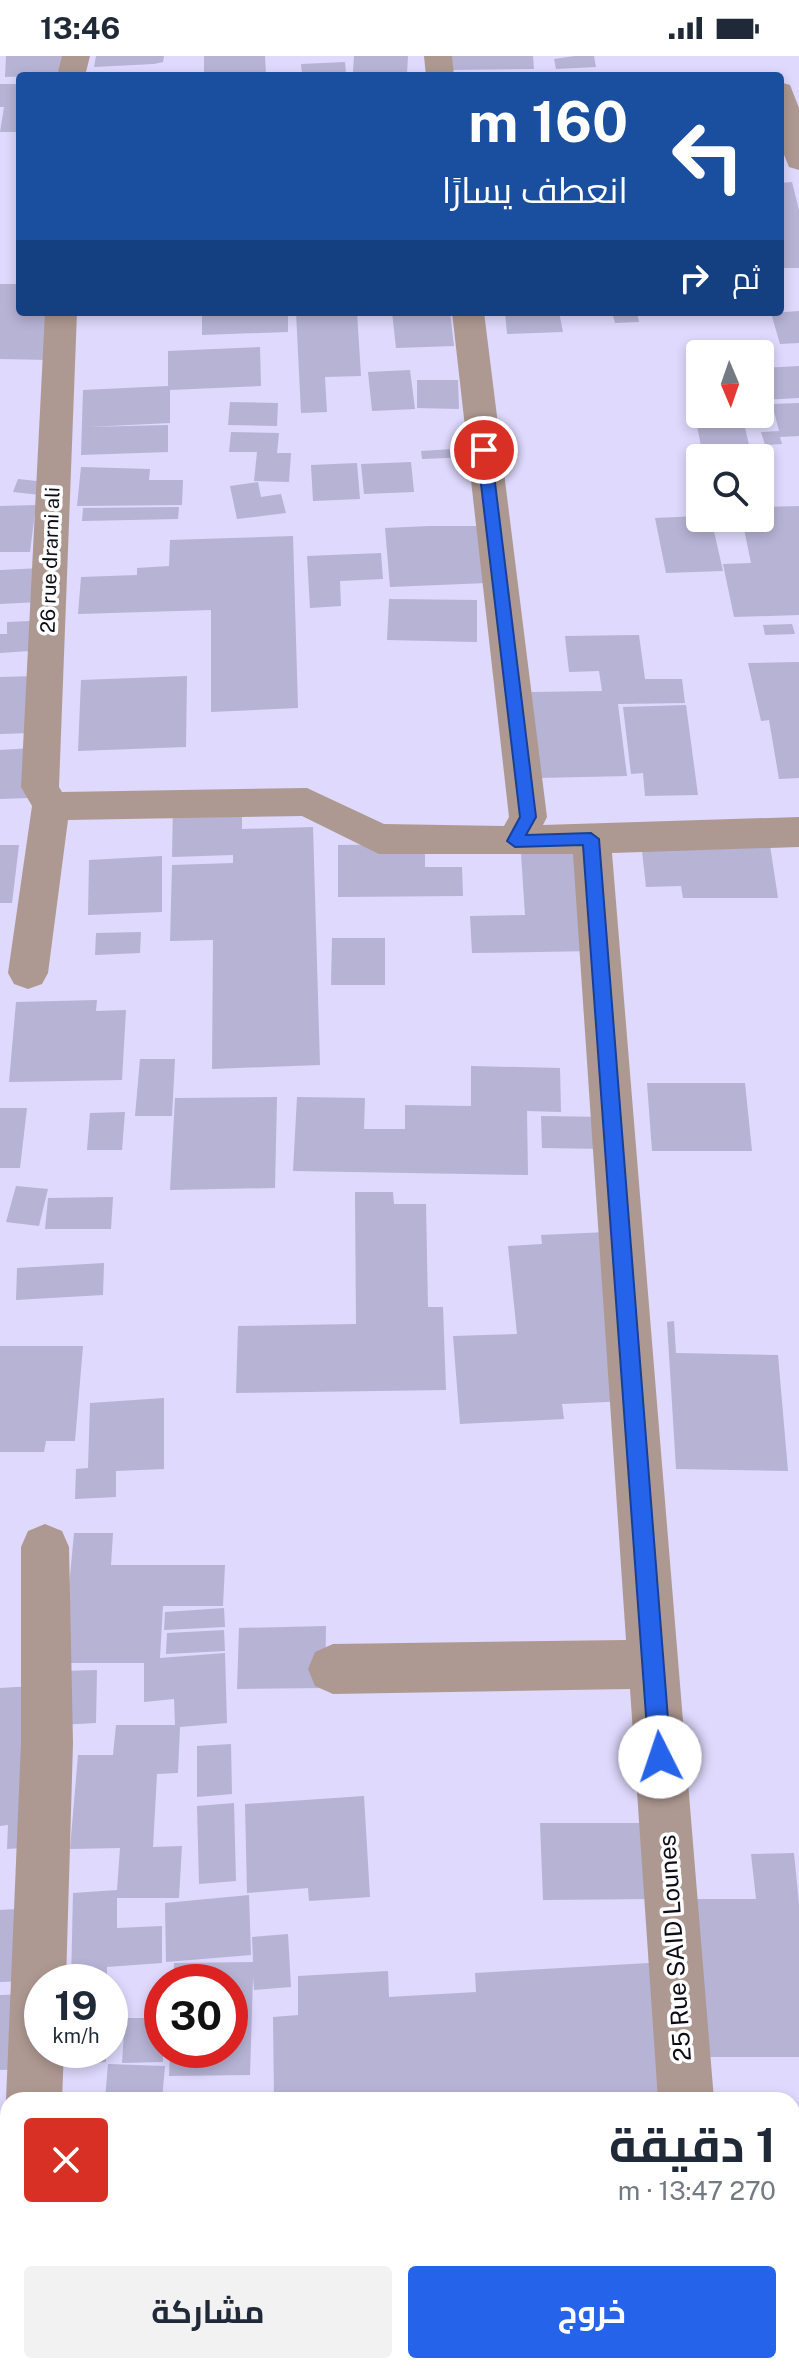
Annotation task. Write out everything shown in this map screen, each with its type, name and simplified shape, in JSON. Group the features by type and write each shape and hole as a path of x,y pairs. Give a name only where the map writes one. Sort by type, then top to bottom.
{"street":[{"path":"784,107 799,161"},
{"name":"26 rue drarni ali","path":"51,806 40,787 61,316"},
{"path":"468,316 528,817 515,841"},
{"path":"28,973 51,806 307,802 379,839 515,841 799,832"},
{"name":"25 Rue SAID Lounes","path":"591,839 685,2092"},
{"path":"34,2092 47,1743 45,1547"},
{"path":"333,1669 653,1664"}],"building":[{"path":"6,56 63,56 62,72 16,72 16,77 5,77"},
{"path":"96,56 164,56 163,62 154,64 94,67"},
{"path":"204,56 265,56 266,72 204,72"},
{"path":"354,56 408,56 407,72 353,72"},
{"path":"449,56 533,56 534,69 450,70"},
{"path":"594,56 596,67 556,69 554,59"},
{"path":"345,62 346,72 302,72 301,64"},
{"path":"0,84 16,84 16,132 0,132 4,107 0,107"},
{"path":"792,182 799,210 799,268 784,268 784,183"},
{"path":"0,284 16,284 16,316 53,316 49,360 0,359"},
{"path":"799,311 799,343 780,344 772,316 784,316 784,312"},
{"path":"202,316 288,316 288,332 202,335"},
{"path":"296,316 357,316 361,376 325,377 327,412 301,413"},
{"path":"392,316 450,316 454,346 396,348"},
{"path":"505,316 560,316 563,332 507,334"},
{"path":"613,316 638,316 639,322 615,323"},
{"path":"260,347 261,386 170,390 170,423 88,427 168,425 168,452 81,455 83,390 168,386 168,351"},
{"path":"799,366 799,398 774,399 774,367"},
{"path":"410,370 415,409 372,411 368,372"},
{"path":"417,380 458,380 459,409 417,408"},
{"path":"230,402 278,403 277,426 228,425"},
{"path":"799,403 799,436 780,437 782,444 765,444 761,432 779,431 774,404"},
{"path":"697,428 745,428 749,444 701,444"},
{"path":"231,432 279,433 277,453 291,453 289,482 254,481 257,452 229,452"},
{"path":"468,448 470,457 422,459 421,451"},
{"path":"411,462 414,492 364,494 361,464"},
{"path":"357,463 360,499 313,501 311,465"},
{"path":"81,467 150,469 149,480 183,480 182,505 77,506"},
{"path":"18,479 46,482 41,495 13,492"},
{"path":"258,482 261,497 281,494 286,513 237,519 230,486"},
{"path":"36,505 30,552 0,552 0,506"},
{"path":"799,506 799,615 734,617 723,564 751,563 745,532 774,532 774,507"},
{"path":"179,507 178,519 82,521 83,508"},
{"path":"686,517 686,532 714,532 723,571 666,573 655,518"},
{"path":"480,526 487,583 390,587 385,528"},
{"path":"293,536 298,708 211,712 211,610 78,614 81,577 137,575 137,568 169,566 170,540"},
{"path":"381,553 383,579 340,581 341,606 310,608 307,556"},
{"path":"41,568 39,602 0,604 0,570"},
{"path":"389,599 477,600 477,642 387,640"},
{"path":"31,621 29,651 0,653 0,634 7,634 7,622"},
{"path":"792,624 795,634 765,635 763,625"},
{"path":"639,635 645,679 682,679 685,703 618,704 627,776 538,778 531,692 602,691 599,671 569,672 565,636"},
{"path":"799,662 799,778 779,779 769,720 761,721 748,663"},
{"path":"36,676 31,733 0,734 0,677"},
{"path":"187,676 186,747 78,751 81,680"},
{"path":"686,705 698,795 645,796 643,773 631,774 623,707"},
{"path":"32,748 29,798 0,799 0,750"},
{"path":"242,802 242,829 313,827 320,1065 212,1069 213,940 170,941 172,865 233,863 233,855 172,857 173,805"},
{"path":"768,832 778,898 683,898 681,886 646,887 640,833"},
{"path":"425,844 425,867 462,867 463,896 338,897 338,845"},
{"path":"0,845 19,845 12,903 0,903"},
{"path":"587,852 596,951 472,953 470,916 525,915 521,854"},
{"path":"162,856 162,912 88,915 89,860"},
{"path":"141,932 140,953 95,955 96,933"},
{"path":"332,938 385,938 385,985 331,985"},
{"path":"97,1000 96,1011 126,1010 122,1080 9,1082 16,1002"},
{"path":"140,1059 175,1059 172,1116 135,1116"},
{"path":"471,1066 560,1068 561,1112 527,1111 528,1175 293,1171 297,1097 365,1098 364,1129 405,1129 405,1105 471,1106"},
{"path":"647,1083 745,1083 752,1151 652,1151"},
{"path":"277,1097 275,1188 170,1190 175,1098"},
{"path":"0,1108 27,1108 20,1168 0,1168"},
{"path":"125,1112 122,1150 87,1150 90,1113"},
{"path":"541,1116 606,1117 608,1149 542,1148"},
{"path":"16,1186 48,1189 39,1226 6,1222"},
{"path":"355,1192 393,1192 394,1204 426,1204 428,1307 443,1307 446,1390 236,1393 238,1326 356,1324"},
{"path":"113,1197 111,1229 45,1229 48,1198"},
{"path":"607,1232 629,1401 562,1404 564,1419 460,1424 453,1336 517,1334 508,1246 542,1244 541,1235"},
{"path":"104,1263 103,1295 16,1300 17,1268"},
{"path":"674,1321 676,1353 778,1355 788,1471 676,1469 667,1322"},
{"path":"0,1346 83,1346 75,1441 46,1441 44,1452 0,1452"},
{"path":"164,1398 164,1469 116,1471 116,1497 75,1499 76,1469 88,1468 90,1403"},
{"path":"74,1533 113,1533 111,1565 225,1565 223,1606 163,1606 160,1658 225,1653 227,1723 180,1727 178,1773 157,1774 153,1847 182,1846 179,1898 117,1898 117,1928 162,1926 162,1963 71,1964 73,1893 117,1890 120,1848 70,1849 78,1755 113,1755 116,1725 175,1725 174,1699 144,1702 144,1663 62,1663"},
{"path":"224,1608 225,1627 164,1630 165,1612"},
{"path":"326,1626 325,1688 237,1689 239,1628"},
{"path":"224,1630 225,1651 166,1654 167,1633"},
{"path":"97,1670 96,1723 59,1725 61,1671"},
{"path":"34,1686 37,1847 7,1849 8,1825 0,1826 0,1688"},
{"path":"231,1744 232,1794 197,1797 197,1746"},
{"path":"364,1796 370,1897 309,1901 308,1888 247,1893 245,1804"},
{"path":"234,1803 236,1881 199,1884 197,1806"},
{"path":"540,1823 647,1823 652,1899 543,1900"},
{"path":"794,1853 799,1904 799,2057 700,2057 687,1899 756,1899 751,1854"},
{"path":"249,1895 251,1955 166,1962 165,1903"},
{"path":"33,1908 31,1964 24,1964 24,1981 0,1982 0,1910"},
{"path":"288,1934 291,1987 254,1990 253,1977 250,2075 169,2076 169,2068 248,2068 248,1964 174,1964 253,1962 252,1937"},
{"path":"649,1963 663,2092 274,2092 273,2017 298,2015 298,1976 388,1971 389,1997 476,1992 475,1973"},
{"path":"24,1994 24,2068 29,2069 0,2070 0,1995"},
{"path":"128,2018 144,2018 144,2062 128,2063"},
{"path":"128,2065 165,2068 163,2092 106,2092 108,2068 128,2068"}],"route":[{"path":"484,450 528,817 515,841 591,839 660,1757"}]}
